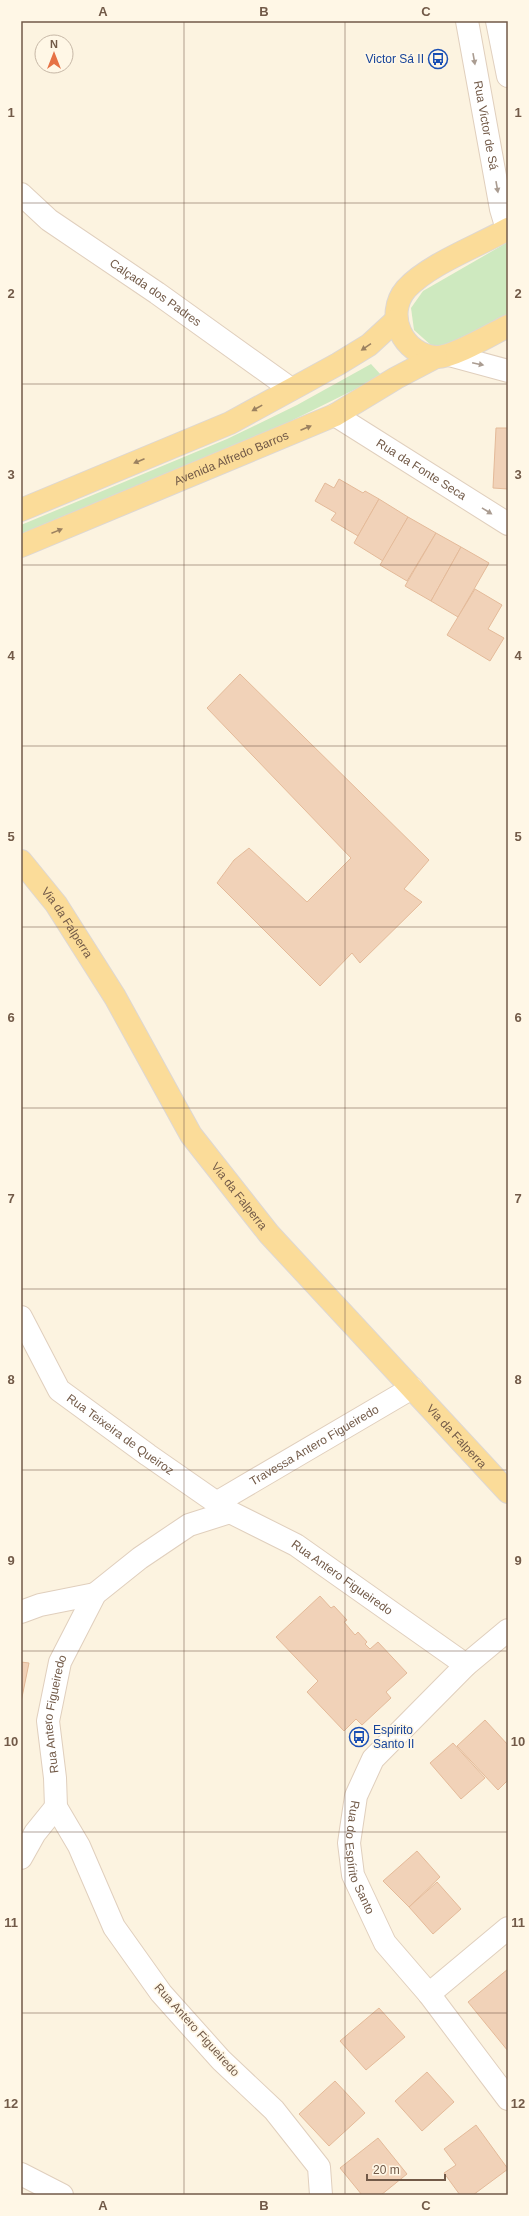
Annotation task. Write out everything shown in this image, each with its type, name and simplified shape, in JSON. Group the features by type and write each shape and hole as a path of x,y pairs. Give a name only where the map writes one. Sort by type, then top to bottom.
{"main road":[{"path":"442,356 417,352 405,341 395,322 397,308 405,291 419,277 507,229"},
{"path":"21,510 230,423 363,348 395,322"},
{"name":"Avenida Alfredo Barros","path":"21,546 335,416 396,378 508,326"},
{"name":"Via da Falperra","path":"21,861 56,904 115,997 191,1135 270,1234 508,1492"}],"street":[{"name":"Rua Victor de Sá","path":"467,21 501,209 507,229"},
{"path":"497,21 508,76"},
{"name":"Calçada dos Padres","path":"21,194 49,220 157,293 291,388"},
{"path":"442,356 508,371"},
{"name":"Rua da Fonte Seca","path":"335,416 508,524"},
{"name":"Rua Teixeira de Queiroz","path":"21,1318 59,1390 223,1507"},
{"name":"Travessa Antero Figueiredo","path":"223,1507 412,1388"},
{"name":"Rua Antero Figueiredo","path":"321,2195 319,2167 274,2110 221,2060 161,1993 114,1927 80,1846 56,1807 55,1778 48,1721 60,1662 95,1594 140,1558 189,1525 223,1507 296,1545 466,1665"},
{"path":"21,1612 40,1605 95,1594"},
{"name":"Rua do Espírito Santo","path":"508,1630 466,1665 373,1760 356,1796 349,1843 353,1875 385,1943 429,1994 508,2099"},
{"path":"21,1858 35,1833 56,1807"},
{"path":"429,1994 508,1928"},
{"path":"21,2174 62,2195"}],"green space":[{"path":"508,242 508,314 460,345 432,346 414,330 411,308 423,291"},
{"path":"371,364 382,376 234,449 21,536 21,525 227,439 297,405"}],"building":[{"path":"496,428 508,428 508,489 493,488"},
{"path":"339,479 363,493 365,491 379,499 358,536 331,520 336,513 315,501 325,483 334,488"},
{"path":"379,499 408,517 383,561 354,543"},
{"path":"408,517 436,533 407,581 380,565"},
{"path":"436,533 461,547 431,601 405,586"},
{"path":"461,547 489,563 458,617 431,601"},
{"path":"475,589 502,605 488,629 504,638 490,661 447,635"},
{"path":"240,674 429,860 404,889 422,902 360,963 352,953 320,986 217,883 234,860 249,848 307,902 351,858 207,708"},
{"path":"320,1596 331,1608 334,1606 347,1620 344,1622 355,1635 358,1632 367,1642 365,1644 370,1649 378,1642 407,1673 386,1692 391,1698 362,1725 356,1719 344,1731 307,1692 318,1681 276,1637"},
{"path":"21,1662 29,1663 21,1702"},
{"path":"485,1720 508,1745 508,1780 498,1790 457,1746"},
{"path":"453,1743 485,1778 461,1799 430,1763"},
{"path":"417,1851 440,1877 409,1907 383,1881"},
{"path":"437,1882 461,1909 433,1934 409,1907"},
{"path":"508,1969 508,2051 468,2002"},
{"path":"379,2008 405,2037 366,2070 340,2041"},
{"path":"427,2072 454,2102 422,2131 395,2101"},
{"path":"335,2081 365,2113 329,2146 299,2114"},
{"path":"476,2125 508,2169 473,2195 460,2195 444,2173 456,2165 444,2149"},
{"path":"378,2138 407,2174 381,2195 362,2195 340,2168"}],"place":[{"name":"Victor Sá II","path":"438,59"},
{"name":"Espirito Santo II","path":"359,1737"}]}
